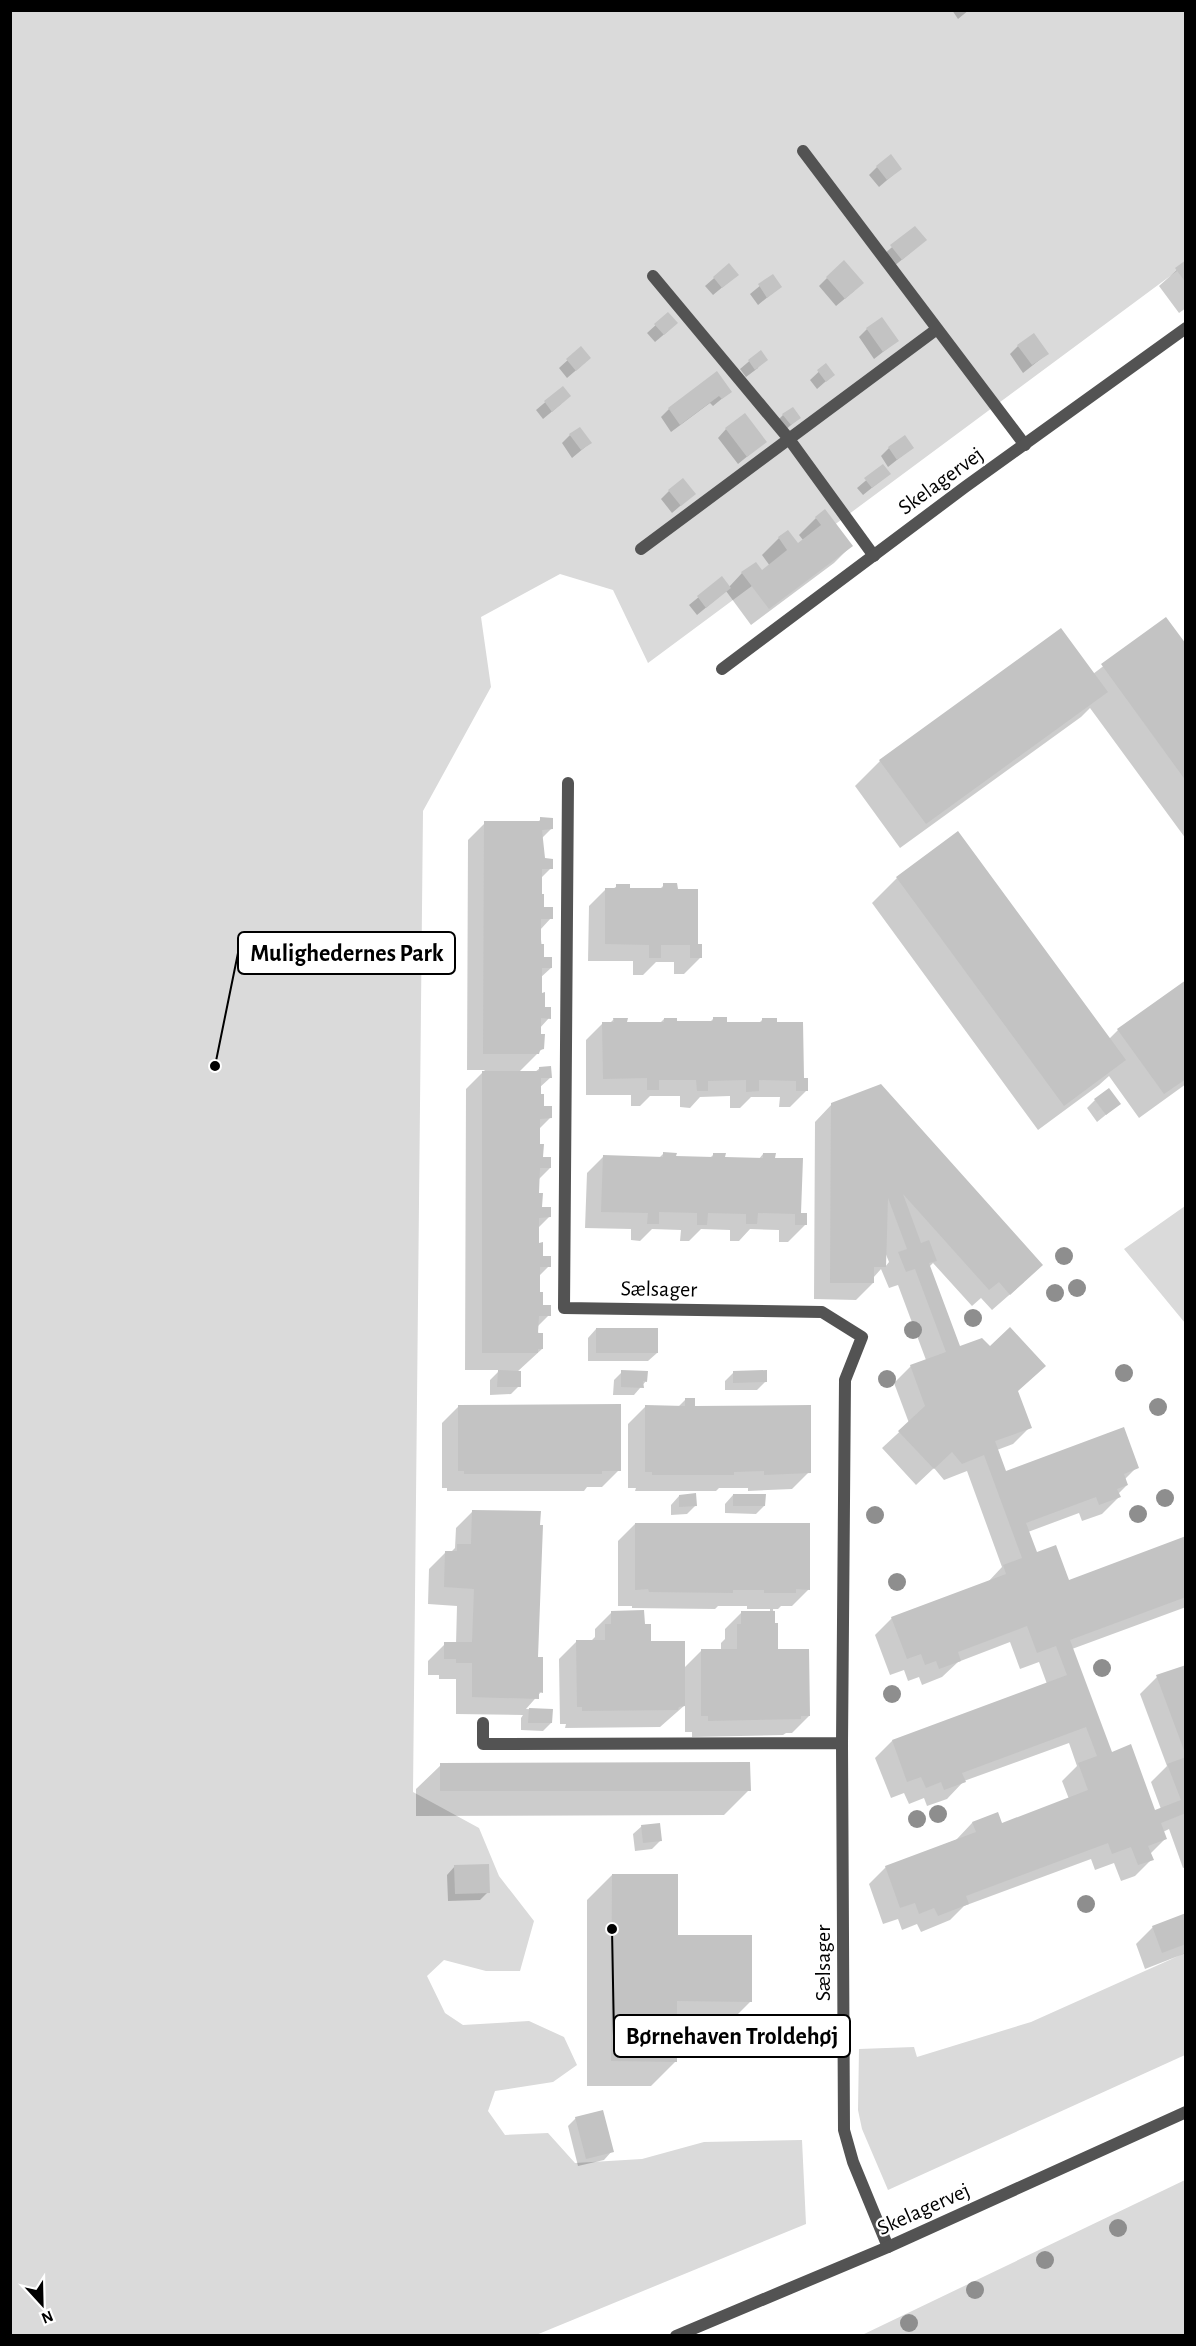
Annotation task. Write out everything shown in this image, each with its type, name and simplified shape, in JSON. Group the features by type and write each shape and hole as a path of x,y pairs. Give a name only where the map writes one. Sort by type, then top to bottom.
{"street":[{"path":"803,151 1025,445"},
{"path":"653,276 789,439 873,556"},
{"name":"Skelagervej","path":"722,669 1185,327"},
{"path":"641,549 937,329"},
{"name":"Sælsager","path":"567,783 564,1308 822,1312 862,1337 845,1380 842,1743 844,2130 853,2162 888,2247"},
{"path":"483,1723 483,1744 842,1743"},
{"name":"Skelagervej","path":"675,2336 888,2247 1185,2112"}],"shaded area":[{"path":"11,11 1185,11 1185,265 648,663 613,590 560,574 481,617 491,687 423,811 413,1792 479,1828 499,1876 534,1921 520,1971 486,1971 444,1960 427,1976 445,2013 463,2025 529,2021 564,2037 577,2065 553,2082 495,2091 488,2111 505,2135 548,2133 575,2163 642,2159 704,2142 802,2140 806,2224 536,2335 11,2336"},
{"path":"1185,1206 1185,1323 1124,1249"},
{"path":"1185,1953 1185,2055 888,2190 862,2129 858,2110 859,2049 914,2047 917,2057 1031,2022"},
{"path":"1185,2180 1185,2335 862,2335"}],"building":[{"path":"891,154 902,169 887,180 876,166"},
{"path":"915,226 927,240 902,260 890,245"},
{"path":"844,260 864,283 845,299 826,277"},
{"path":"1186,260 1186,283 1175,268"},
{"path":"729,263 739,275 722,288 713,277"},
{"path":"773,274 782,287 767,298 758,284"},
{"path":"668,312 678,323 664,335 654,324"},
{"path":"882,317 899,341 883,352 866,328"},
{"path":"1034,333 1049,354 1032,365 1017,345"},
{"path":"581,346 591,358 576,371 566,359"},
{"path":"761,350 768,360 755,370 748,360"},
{"path":"826,363 835,375 826,382 817,370"},
{"path":"717,371 732,392 722,399 719,396 680,425 668,408"},
{"path":"563,386 571,396 552,412 544,401"},
{"path":"793,407 801,418 791,425 782,414"},
{"path":"745,413 767,442 747,457 725,428"},
{"path":"580,427 592,443 581,450 569,434"},
{"path":"905,435 914,448 897,460 888,447"},
{"path":"883,464 891,474 872,488 864,478"},
{"path":"683,478 696,494 681,506 668,490"},
{"path":"825,509 853,546 769,609 741,572 756,562 762,570 787,550 778,537 788,530 798,543 821,525 815,517"},
{"path":"722,576 731,588 706,608 697,596"},
{"path":"1166,617 1186,644 1186,781 1101,664"},
{"path":"1061,628 1108,692 926,824 879,760"},
{"path":"540,817 553,818 553,829 542,830 545,858 553,859 553,869 542,869 544,907 553,907 553,919 541,919 541,944 544,944 544,957 552,957 552,968 542,968 542,993 545,992 545,1007 551,1007 551,1019 541,1018 541,1034 545,1034 544,1049 540,1050 539,1054 483,1054 484,821 540,821"},
{"path":"958,831 1126,1060 1064,1106 896,877"},
{"path":"663,883 677,883 678,889 698,889 698,944 702,944 702,958 690,958 690,945 661,945 661,958 649,958 649,945 605,944 605,888 616,888 616,884 630,884 630,888 663,888"},
{"path":"1186,980 1186,1079 1164,1094 1117,1029"},
{"path":"713,1017 727,1017 727,1022 762,1022 762,1018 777,1018 777,1022 803,1022 804,1078 808,1078 808,1091 796,1091 796,1081 759,1080 759,1091 746,1092 746,1080 708,1081 708,1091 697,1091 696,1080 659,1080 659,1090 647,1090 647,1078 603,1079 602,1022 614,1022 613,1018 628,1018 627,1022 664,1022 664,1018 677,1018 677,1021 713,1021"},
{"path":"551,1066 552,1078 541,1078 541,1094 544,1094 544,1106 552,1106 552,1118 540,1119 540,1144 544,1144 543,1157 551,1157 551,1168 540,1168 539,1193 543,1193 542,1207 551,1207 551,1217 539,1218 539,1243 543,1242 543,1256 551,1256 551,1267 540,1267 540,1292 543,1292 543,1305 551,1305 551,1316 539,1316 538,1333 543,1333 543,1349 538,1349 538,1353 482,1353 482,1071 539,1071 539,1067"},
{"path":"881,1084 1043,1265 1010,1295 999,1282 989,1290 903,1194 921,1243 929,1240 937,1261 929,1263 960,1346 982,1338 990,1346 1010,1327 1046,1366 1018,1391 1032,1428 995,1441 1006,1471 1124,1427 1139,1468 1124,1474 1128,1485 1117,1489 1121,1497 1099,1505 1096,1497 1026,1523 1037,1552 1056,1545 1069,1580 1186,1536 1186,1597 1070,1640 1112,1752 1131,1744 1155,1810 1181,1800 1167,1764 1186,1757 1186,1813 1161,1823 1167,1839 1148,1846 1154,1860 1138,1865 1131,1847 1112,1854 1108,1843 966,1896 969,1904 938,1916 934,1908 919,1914 915,1903 900,1908 885,1866 976,1832 972,1822 998,1812 1002,1823 1088,1790 1078,1763 1097,1756 1086,1727 962,1773 966,1782 944,1790 941,1782 926,1788 921,1777 907,1782 892,1740 1067,1675 1056,1646 1037,1653 1027,1626 958,1652 961,1661 939,1669 936,1661 925,1665 921,1654 907,1659 891,1617 1006,1574 1003,1565 1022,1558 984,1455 962,1464 952,1452 934,1469 898,1431 925,1406 910,1365 946,1352 915,1269 906,1272 898,1252 907,1249 888,1198 886,1267 874,1267 874,1283 830,1283 831,1103"},
{"path":"1109,1088 1121,1104 1106,1115 1094,1099"},
{"path":"663,1152 677,1153 676,1156 713,1157 713,1153 726,1153 725,1157 763,1158 763,1153 776,1153 775,1158 803,1158 801,1213 807,1213 807,1225 795,1225 795,1214 758,1213 757,1224 746,1224 746,1214 708,1213 707,1225 697,1225 697,1213 659,1212 659,1224 647,1224 648,1213 601,1212 603,1155 663,1157"},
{"path":"596,1328 658,1328 658,1353 596,1353"},
{"path":"498,1370 521,1371 521,1387 497,1387"},
{"path":"621,1370 648,1371 647,1382 643,1381 644,1388 621,1387"},
{"path":"767,1370 767,1382 733,1383 733,1371"},
{"path":"685,1398 695,1398 695,1406 811,1405 811,1473 764,1475 764,1471 734,1472 734,1475 652,1475 652,1472 645,1472 645,1405 685,1406"},
{"path":"621,1404 621,1471 602,1471 602,1474 464,1474 464,1471 458,1471 458,1405"},
{"path":"696,1493 697,1506 679,1507 679,1495"},
{"path":"733,1494 766,1494 765,1506 733,1506"},
{"path":"472,1510 541,1511 540,1525 543,1525 538,1657 543,1657 543,1693 539,1692 539,1699 472,1697 472,1663 456,1663 456,1659 444,1659 444,1642 472,1642 474,1589 444,1587 445,1551 457,1551 457,1544 471,1544"},
{"path":"635,1523 810,1523 810,1590 796,1589 796,1593 764,1593 764,1590 733,1590 733,1593 635,1590"},
{"path":"644,1610 645,1624 651,1624 651,1641 685,1641 685,1706 679,1707 678,1710 582,1711 582,1707 577,1707 576,1640 605,1640 605,1624 611,1624 611,1611"},
{"path":"741,1611 775,1611 775,1623 778,1623 778,1649 809,1649 810,1716 801,1716 801,1719 708,1721 708,1716 701,1716 701,1649 737,1649 737,1624 741,1624"},
{"path":"1186,1665 1186,1753 1185,1753 1156,1675"},
{"path":"529,1708 553,1709 552,1723 528,1723"},
{"path":"750,1762 751,1791 440,1791 440,1763"},
{"path":"660,1823 662,1841 643,1843 641,1825"},
{"path":"489,1864 490,1893 455,1894 454,1865"},
{"path":"612,1874 678,1874 678,1935 752,1935 752,2002 677,2001 677,2062 611,2061"},
{"path":"1186,1913 1186,1944 1162,1953 1152,1926"},
{"path":"603,2110 614,2152 586,2159 575,2117"}],"place":[{"name":"Mulighedernes Park","path":"215,1066"},
{"name":"Børnehaven Troldehøj","path":"612,1929"}]}
